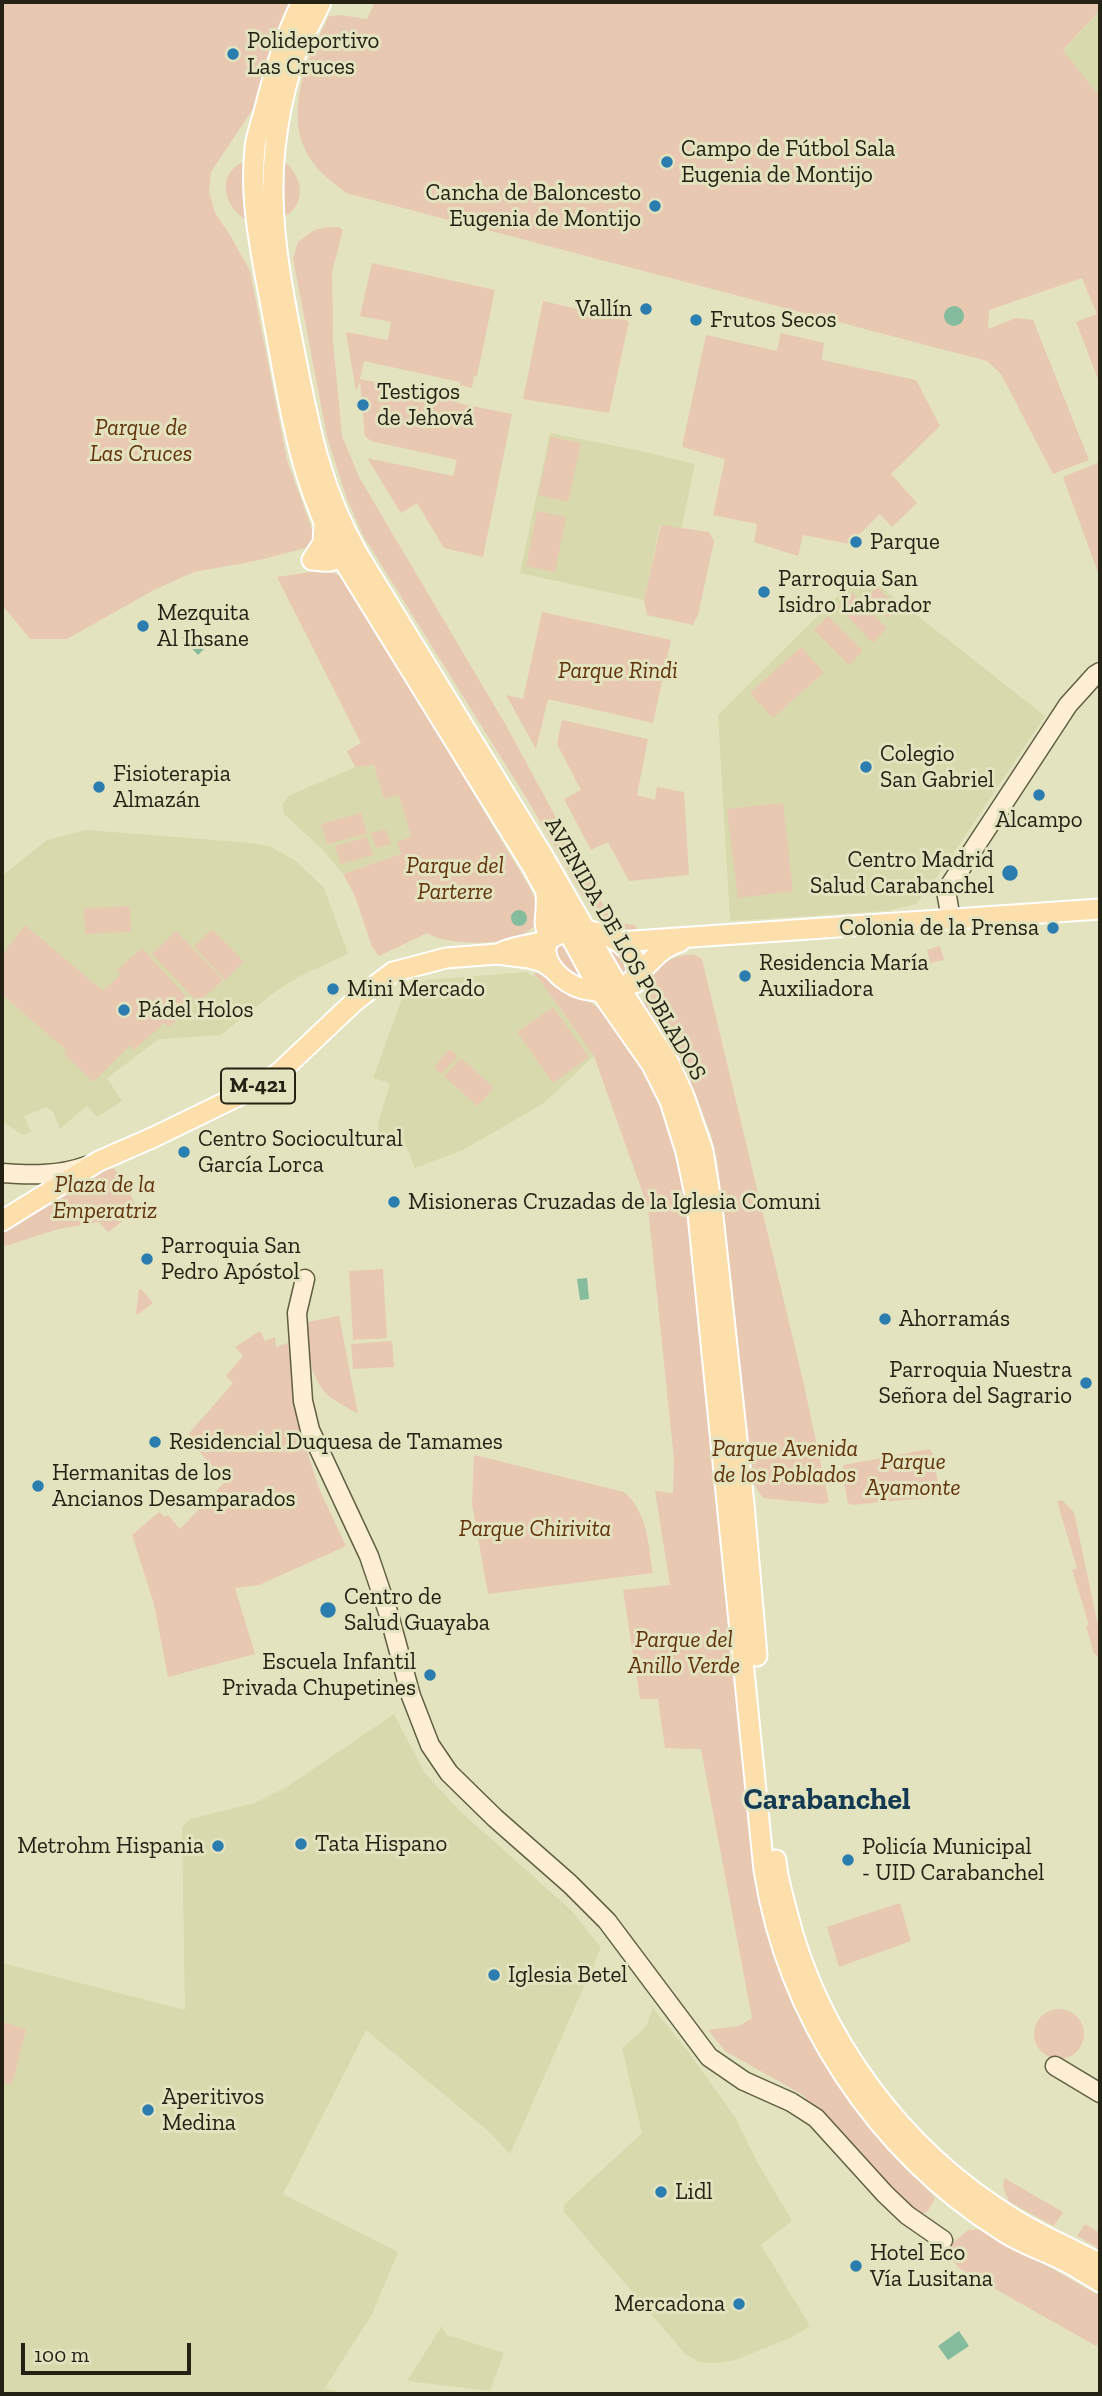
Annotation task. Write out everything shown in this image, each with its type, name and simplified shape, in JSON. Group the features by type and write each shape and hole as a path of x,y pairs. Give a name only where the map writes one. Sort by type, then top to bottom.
{"main road":[{"name":"AVENIDA DE LOS POBLADOS","path":"302,2 277,58 255,146 254,190 257,233 302,463 333,526 543,856 561,931"},
{"name":"AVENIDA DE LOS POBLADOS","path":"321,2 293,63 279,123 273,181 281,281 308,422 333,526"},
{"path":"333,526 344,545 340,555 325,562 312,560 323,543 333,526"},
{"name":"AVENIDA DE LOS POBLADOS","path":"340,555 532,866 561,931 610,990 636,1013 669,1063 703,1151 712,1207 744,1504 776,1868 802,1965 829,2025 856,2068 929,2163 947,2191 1100,2282"},
{"path":"619,942 1100,909"},
{"path":"554,970 546,951 561,931"},
{"path":"496,954 561,931 604,934 629,950 635,961 638,974 634,996 636,1013"},
{"path":"496,954 543,962 576,987 610,990 638,974 650,959 668,945 691,939"},
{"name":"M-421","path":"2,1221 99,1161 263,1084 281,1071 355,1001 393,972 446,958 496,954"},
{"name":"AVENIDA DE LOS POBLADOS","path":"610,990 670,1101 686,1152 697,1204 769,1902 798,1992 818,2031 869,2110 929,2163"},
{"path":"940,2200 929,2163 965,2165"},
{"path":"970,2222 1007,2225 992,2187"},
{"name":"AVENIDA DE LOS POBLADOS","path":"1007,2225 1100,2263"}],"street":[{"path":"951,919 946,891 1068,705 1100,672"},
{"path":"2,1173 33,1175 61,1172 99,1161"},
{"path":"304,1287 297,1313 303,1401 310,1430 370,1558 411,1696 427,1740 449,1773 607,1921 709,2057 744,2081 791,2102 817,2118 885,2194 907,2215 943,2240"},
{"path":"1055,2066 1100,2093"}],"shaded area":[{"path":"1100,10 1100,91 1096,93 1063,51"},
{"path":"950,306 958,306 964,316 958,326 950,326 944,320 944,312"},
{"path":"550,433 695,464 681,530 660,525 644,600 520,573"},
{"name":"Colegio San Gabriel","path":"862,572 1045,716 947,863 916,904 886,911 730,921 718,715"},
{"path":"193,627 198,631 195,635 206,647 198,655 182,638"},
{"path":"374,765 399,795 411,838 401,854 343,874 323,850 284,814 282,805 288,796 358,766"},
{"path":"86,830 252,843 271,847 296,861 324,888 348,954 280,988 221,1035 159,1039 107,1078 122,1101 97,1117 87,1106 60,1129 53,1112 47,1107 24,1116 31,1132 23,1135 2,1121 2,876 47,840"},
{"path":"516,910 522,910 527,918 525,924 516,926 511,921 511,915"},
{"path":"526,972 539,979 594,1056 544,1103 463,1150 415,1168 405,1144 392,1151 379,1134 378,1124 390,1083 373,1078 406,988 427,980"},
{"path":"587,1278 589,1299 580,1300 577,1279"},
{"path":"394,1714 424,1772 461,1812 572,1911 601,1948 510,2154 488,2131 366,2030 283,2194 398,2252 372,2314 325,2388 343,2394 2,2394 2,1963 185,2010 182,1827 190,1819 255,1803 287,1787"},
{"path":"653,2008 736,2119 755,2158 792,2221 761,2245 810,2326 792,2337 736,2360 700,2362 686,2355 564,2212 565,2204 642,2133 622,2048 646,2027"},
{"path":"442,2326 447,2335 504,2353 490,2391 407,2381"},
{"path":"959,2331 969,2346 948,2360 938,2346"}],"green space":[{"name":"Parque de Las Cruces","path":"2,2 294,2 270,52 257,103 211,172 209,191 215,213 250,271 287,460 314,535 313,542 306,548 255,561 194,572 154,590 67,639 30,639 2,605"},
{"path":"371,2 1100,2 1100,10 1063,50 1096,92 1100,91 1100,384 1076,322 1097,314 1082,278 989,310 988,329 1016,318 1033,320 1089,460 1053,474 1001,374 987,361 346,193 317,168 304,147 299,128 300,90 312,52 329,16 367,19 374,4"},
{"path":"245,161 245,219 237,213 228,198 226,181 236,166"},
{"path":"283,161 295,174 300,190 296,205 283,217 281,187"},
{"path":"339,227 343,230 332,272 333,341 342,436 359,477 507,727 608,914 619,923 635,925 637,930 613,928 604,922 582,895 530,804 364,537 347,499 327,437 293,258 298,242 314,230"},
{"path":"372,263 495,290 477,376 474,376 472,388 460,385 460,382 364,361 360,379 457,399 457,403 512,414 483,557 444,548 417,503 401,513 367,458 453,476 457,460 371,441 365,436 360,382 356,391 346,332 388,340 391,322 360,316"},
{"path":"543,301 629,321 609,413 523,399"},
{"path":"781,333 824,343 822,360 916,380 940,426 891,474 917,503 892,527 880,514 850,544 803,535 798,556 754,542 757,524 713,515 725,459 682,447 706,335 777,351"},
{"path":"551,437 581,443 568,502 538,495"},
{"path":"1100,462 1100,578 1063,477"},
{"path":"537,511 566,517 555,572 526,566"},
{"path":"661,525 709,532 714,541 698,615 693,625 647,615 644,600"},
{"name":"Parque del Parterre","path":"324,570 341,576 346,582 529,886 537,905 538,917 532,927 521,935 506,940 470,943 438,938 427,933 379,956 372,947 355,896 343,874 401,854 397,842 411,837 399,795 384,799 374,765 355,767 347,751 361,743 277,577"},
{"path":"877,587 899,608 888,618 867,597"},
{"path":"852,593 887,628 873,643 838,607"},
{"name":"Parque Rindi","path":"542,612 671,640 653,723 548,699 536,749 506,695 523,699"},
{"path":"828,616 863,651 849,665 814,630"},
{"path":"801,647 824,672 773,718 750,693"},
{"path":"562,720 648,739 637,795 655,800 657,787 684,792 689,875 629,881 608,842 591,850 564,799 581,790 557,744"},
{"path":"783,803 793,891 738,898 727,809"},
{"path":"361,813 367,834 327,844 321,824"},
{"path":"386,829 391,844 376,848 371,833"},
{"path":"367,837 373,855 340,864 335,846"},
{"path":"130,906 131,932 85,934 84,908"},
{"path":"25,925 103,991 120,975 117,970 142,948 193,1004 169,1027 164,1023 134,1050 129,1046 93,1082 64,1054 67,1051 2,994 2,955"},
{"path":"212,929 244,962 225,980 194,946"},
{"path":"176,931 223,980 198,1003 152,954"},
{"path":"561,941 585,981 571,977 562,969 554,944"},
{"path":"940,946 944,960 930,963 927,950"},
{"path":"606,947 618,953 626,962 629,970 624,977"},
{"name":"Parque Avenida de los Poblados","path":"693,954 702,959 804,1385 829,1502 823,1504 763,1498 751,1480 717,1160 696,1095 647,1018 644,1004 644,992 651,973 668,960"},
{"name":"Parque del Anillo Verde","path":"537,973 615,1018 669,1104 692,1214 765,1918 816,2036 865,2120 935,2198 928,2211 921,2215 911,2211 832,2130 803,2095 725,2051 708,2030 739,2026 752,2018 701,1749 665,1748 658,1699 640,1699 623,1590 670,1585 655,1491 673,1493 674,1459 648,1208 594,1056 533,974"},
{"path":"553,1007 589,1057 553,1083 517,1032"},
{"path":"450,1049 458,1056 441,1074 434,1067"},
{"path":"461,1058 494,1088 477,1106 444,1076"},
{"name":"Plaza de la Emperatriz","path":"113,1168 122,1177 138,1210 108,1232 99,1222 59,1229 2,1247 2,1232"},
{"path":"383,1269 387,1338 353,1340 349,1271"},
{"path":"139,1290 153,1303 137,1315"},
{"path":"339,1316 358,1414 325,1392 315,1376 310,1358 307,1322"},
{"path":"260,1331 265,1341 275,1337 276,1347 288,1343 297,1421 320,1491 346,1546 259,1585 235,1588 255,1654 168,1677 154,1604 132,1535 159,1512 165,1517 168,1515 180,1529 226,1481 186,1437 233,1383 226,1376 243,1356 235,1347"},
{"path":"392,1341 394,1367 353,1369 351,1344"},
{"name":"Parque Ayamonte","path":"929,1449 932,1452 939,1487 935,1497 852,1505 848,1503 841,1469 844,1465"},
{"name":"Parque Chirivita","path":"474,1455 624,1492 638,1509 642,1519 653,1573 488,1594 472,1504"},
{"path":"1062,1500 1075,1517 1100,1635 1100,1657 1094,1654 1086,1626 1089,1625 1072,1570 1077,1568 1057,1501"},
{"path":"900,1903 911,1941 839,1967 827,1927"},
{"path":"1059,2009 1076,2017 1084,2034 1076,2051 1059,2059 1042,2051 1034,2034 1042,2017"},
{"path":"2,2022 26,2029 12,2085 2,2082"},
{"path":"1004,2178 1063,2212 1054,2226 1009,2202 1003,2187"},
{"path":"1085,2224 1100,2233 1100,2249 1077,2236"},
{"path":"983,2229 1100,2296 1100,2341 1096,2346 960,2269 944,2251 968,2230"}],"place":[{"name":"Polideportivo Las Cruces","path":"233,54"},
{"name":"Campo de Fútbol Sala Eugenia de Montijo","path":"667,162"},
{"name":"Cancha de Baloncesto Eugenia de Montijo","path":"655,206"},
{"name":"Vallín","path":"646,309"},
{"name":"Frutos Secos","path":"696,320"},
{"name":"Testigos de Jehová","path":"363,405"},
{"name":"Parque","path":"856,542"},
{"name":"Parroquia San Isidro Labrador","path":"764,592"},
{"name":"Mezquita Al Ihsane","path":"143,626"},
{"name":"Colegio San Gabriel","path":"866,767"},
{"name":"Fisioterapia Almazán","path":"99,787"},
{"name":"Alcampo","path":"1039,795"},
{"name":"Centro Madrid Salud Carabanchel","path":"1010,873"},
{"name":"Colonia de la Prensa","path":"1053,928"},
{"name":"Residencia María Auxiliadora","path":"745,976"},
{"name":"Mini Mercado","path":"333,989"},
{"name":"Pádel Holos","path":"124,1010"},
{"name":"Centro Sociocultural García Lorca","path":"184,1152"},
{"name":"Misioneras Cruzadas de la Iglesia Comuni","path":"394,1202"},
{"name":"Parroquia San Pedro Apóstol","path":"147,1259"},
{"name":"Ahorramás","path":"885,1319"},
{"name":"Parroquia Nuestra Señora del Sagrario","path":"1086,1383"},
{"name":"Residencial Duquesa de Tamames","path":"155,1442"},
{"name":"Hermanitas de los Ancianos Desamparados","path":"38,1486"},
{"name":"Centro de Salud Guayaba","path":"328,1610"},
{"name":"Escuela Infantil Privada Chupetines","path":"430,1675"},
{"name":"Tata Hispano","path":"301,1844"},
{"name":"Metrohm Hispania","path":"218,1846"},
{"name":"Policía Municipal - UID Carabanchel","path":"848,1860"},
{"name":"Iglesia Betel","path":"494,1975"},
{"name":"Aperitivos Medina","path":"148,2110"},
{"name":"Lidl","path":"661,2192"},
{"name":"Hotel Eco Vía Lusitana","path":"856,2266"},
{"name":"Mercadona","path":"739,2304"}],"district":[{"name":"Carabanchel","path":"827,1800"}]}
